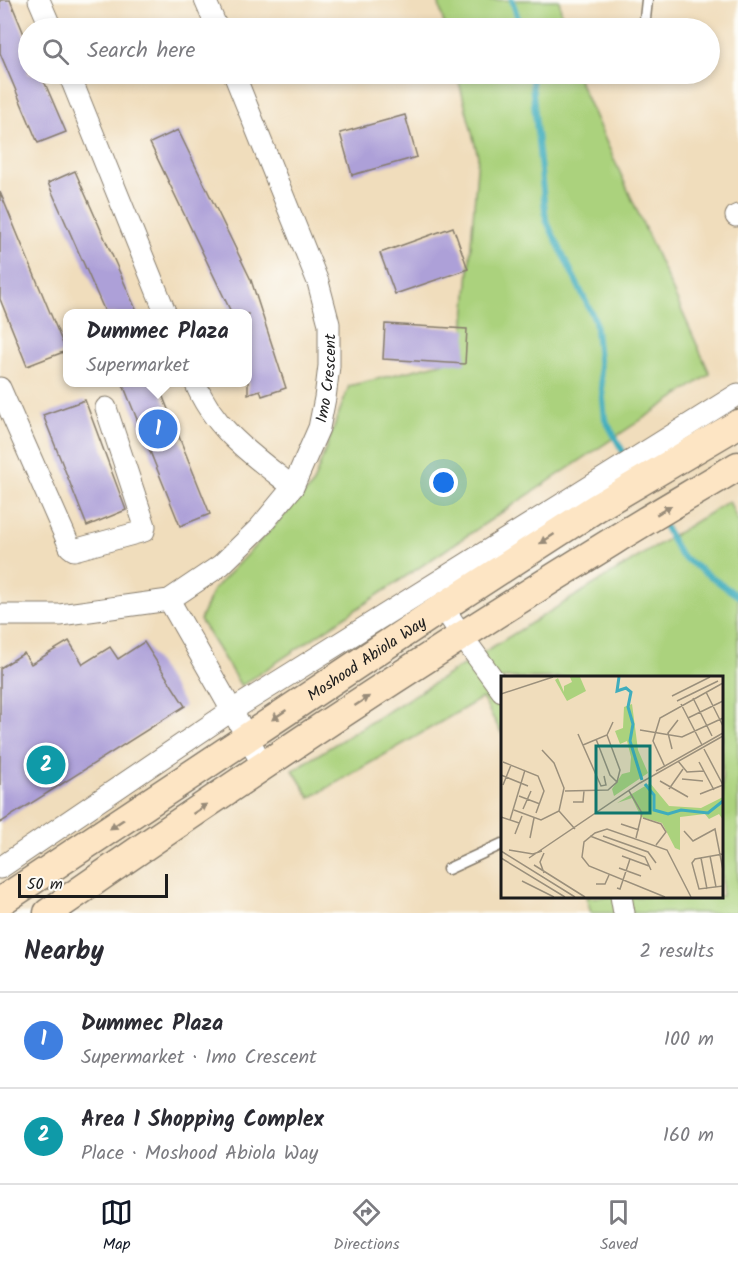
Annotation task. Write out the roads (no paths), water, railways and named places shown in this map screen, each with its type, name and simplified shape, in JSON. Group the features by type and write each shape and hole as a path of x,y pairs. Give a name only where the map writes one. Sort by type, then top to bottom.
{"main road":[{"name":"Moshood Abiola Way","path":"0,902 444,607 597,508 738,424"},
{"path":"48,913 263,765 462,636 614,540 729,472"}],"street":[{"path":"39,0 47,18"},
{"path":"205,0 213,18"},
{"path":"73,84 164,309"},
{"name":"Imo Crescent","path":"0,615 60,615 169,600 221,565 260,527 293,487 318,428 323,408 329,366 329,324 318,282 238,84"},
{"path":"198,387 217,422 245,449 293,487"},
{"path":"0,388 70,547 74,550 144,531 145,526 106,408"},
{"path":"0,868 231,711 738,394"},
{"path":"169,600 263,765"},
{"path":"444,607 501,690"},
{"path":"621,898 624,913"}],"lane":[{"path":"645,18 647,0"},
{"path":"448,869 501,844"}],"waterway":[{"path":"512,0 518,18"},
{"path":"532,84 546,220 595,320 605,419 627,459"},
{"path":"661,520 680,555 738,596"}],"place":[{"name":"Dummec Plaza","path":"158,429"},
{"name":"Area 1 Shopping Complex","path":"46,765"}]}
